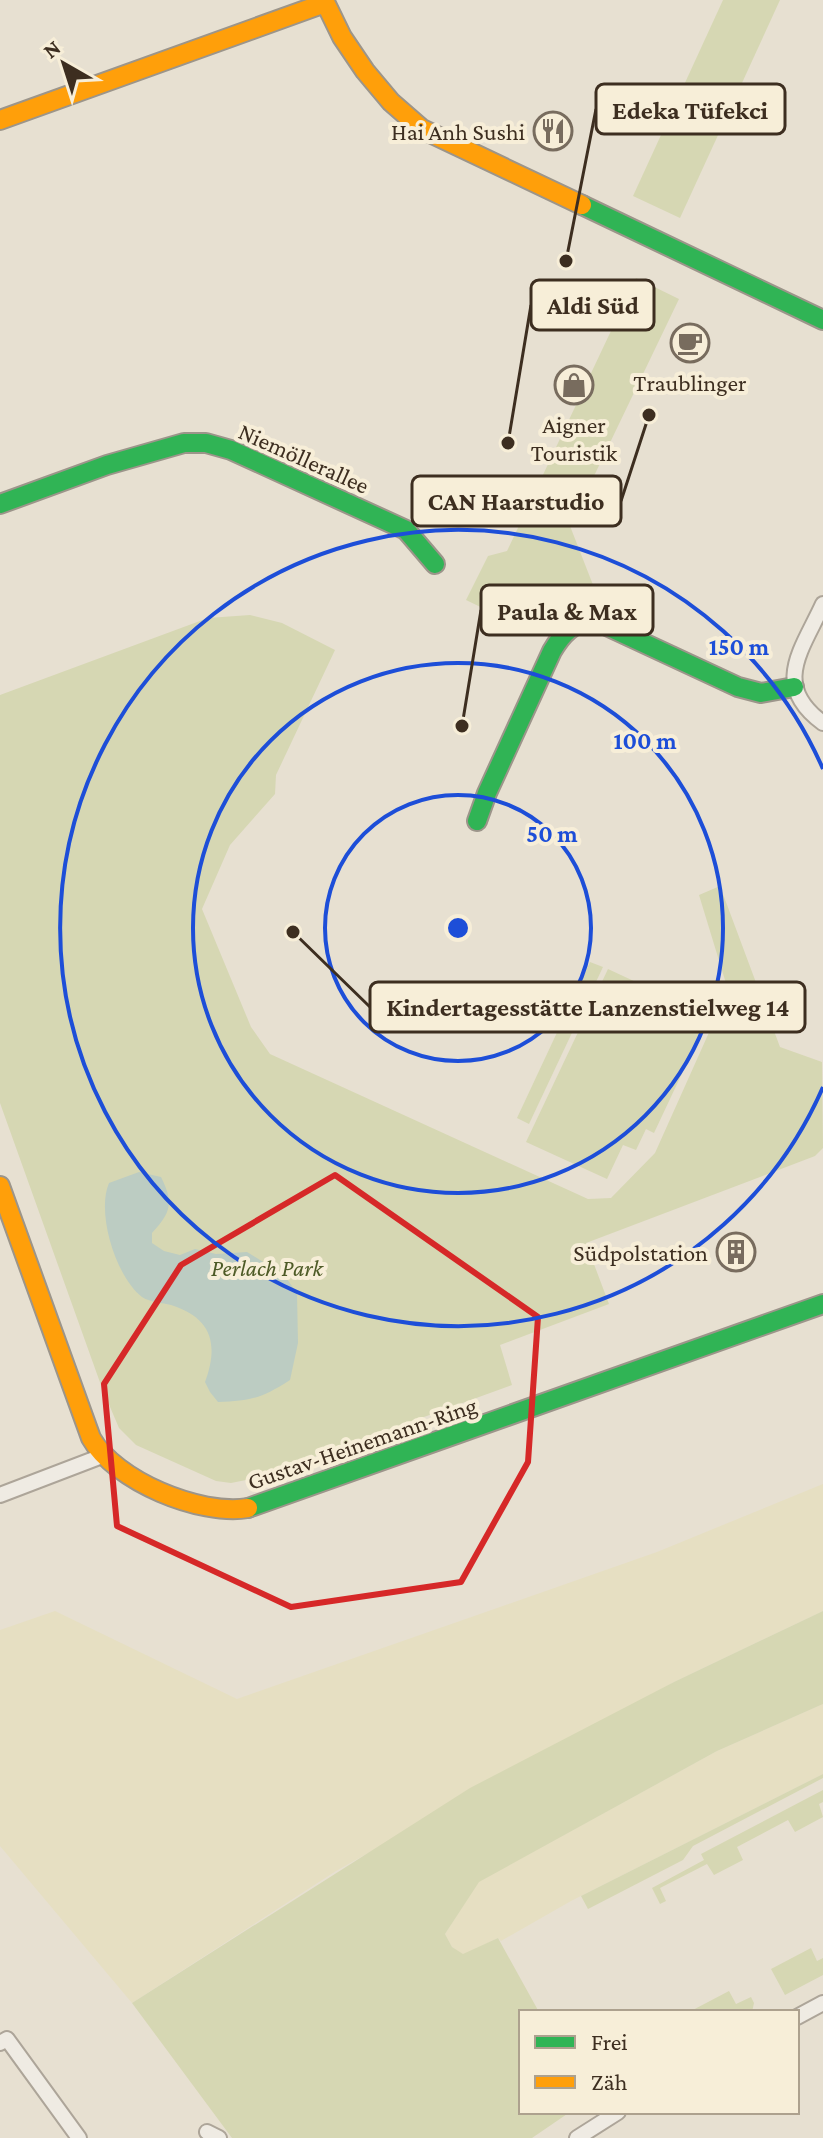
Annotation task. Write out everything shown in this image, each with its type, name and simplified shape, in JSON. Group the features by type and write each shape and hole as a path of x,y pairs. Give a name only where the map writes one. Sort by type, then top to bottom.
{"street":[{"path":"0,120 325,2 340,33 378,90 401,114 422,129 823,320"},
{"name":"Niemöllerallee","path":"0,504 126,459 184,443 206,443 231,450 406,530 435,564"},
{"path":"823,604 798,660 794,687 802,704 823,723"},
{"path":"477,821 552,651 562,634 584,620 594,620 738,687 761,693 794,687"},
{"path":"0,1186 91,1438 102,1456 0,1495"},
{"name":"Gustav-Heinemann-Ring","path":"102,1456 120,1469 192,1503 220,1510 242,1510 823,1304"},
{"path":"799,2016 823,2003"},
{"path":"2,2037 79,2138"},
{"path":"577,2138 615,2114"}],"highlighted area":[{"path":"335,1175 538,1317 528,1462 461,1582 291,1607 117,1526 104,1384 181,1265"}],"shaded area":[{"path":"139,1172 161,1177 168,1194 167,1213 152,1233 152,1243 164,1251 180,1255 195,1249 216,1254 247,1252 284,1275 297,1293 298,1343 290,1380 256,1397 218,1402 205,1382 211,1344 203,1325 185,1310 145,1299 133,1288 111,1244 105,1211 109,1183"},
{"path":"823,1484 823,1611 674,1682 336,1871 132,2003 0,1846 0,1630 55,1611 237,1699 657,1552"},
{"path":"823,1704 823,1774 571,1901 501,1941 498,1938 463,1955 452,1947 445,1934 478,1882 717,1751"}],"green space":[{"path":"723,0 780,0 680,218 633,196"},
{"path":"636,278 679,299 570,526 595,590 562,584 536,634 466,600 488,556 507,551"},
{"name":"Perlach Park","path":"250,615 282,623 335,650 276,775 275,794 230,845 202,909 251,1027 270,1054 588,1199 611,1198 655,1153 728,990 699,895 720,886 780,1047 822,1062 823,1148 815,1156 586,1243 609,1304 500,1345 512,1385 256,1478 231,1483 216,1481 136,1445 119,1428 0,1103 0,695 208,618"},
{"path":"590,962 603,967 529,1124 517,1118"},
{"path":"608,969 709,1016 654,1133 646,1129 636,1150 623,1145 607,1179 526,1142"},
{"path":"823,1611 823,1704 717,1751 479,1882 445,1934 452,1947 463,1954 498,1938 538,2010 519,2010 519,2114 567,2114 532,2138 232,2138 132,2003 470,1788 674,1682"},
{"path":"823,1774 823,1778 693,1846 683,1860 588,1909 581,1896"},
{"path":"823,1790 823,1802 819,1804 823,1817 795,1832 788,1820 737,1847 743,1860 714,1875 707,1864 660,1888 666,1901 660,1904 652,1888 704,1860 701,1854"},
{"path":"811,1948 817,1961 823,1958 823,1975 785,1995 771,1969"},
{"path":"729,1991 736,2004 751,1997 754,2003 752,2010 693,2010"}],"traffic: fast":[{"path":"582,205 823,320"},
{"path":"0,504 107,465 184,443 206,443 231,450 406,530 435,564"},
{"path":"477,821 552,651 564,634 580,623 594,620 738,687 761,693 794,687"},
{"path":"248,1508 823,1304"}],"traffic: slow":[{"path":"324,0 342,37 365,71 391,102 422,129 582,205"},
{"path":"0,120 325,3"},
{"path":"0,1186 91,1438 103,1454 139,1481 184,1501 228,1509 248,1508"}],"place":[{"name":"Hai Anh Sushi","path":"553,131"},
{"name":"Edeka Tüfekci","path":"566,261"},
{"name":"Traublinger","path":"690,343"},
{"name":"Aigner Touristik","path":"574,385"},
{"name":"CAN Haarstudio","path":"649,415"},
{"name":"Aldi Süd","path":"508,443"},
{"name":"Paula & Max","path":"462,726"},
{"name":"Kindertagesstätte Lanzenstielweg 14","path":"293,932"},
{"name":"Südpolstation","path":"736,1252"}]}
